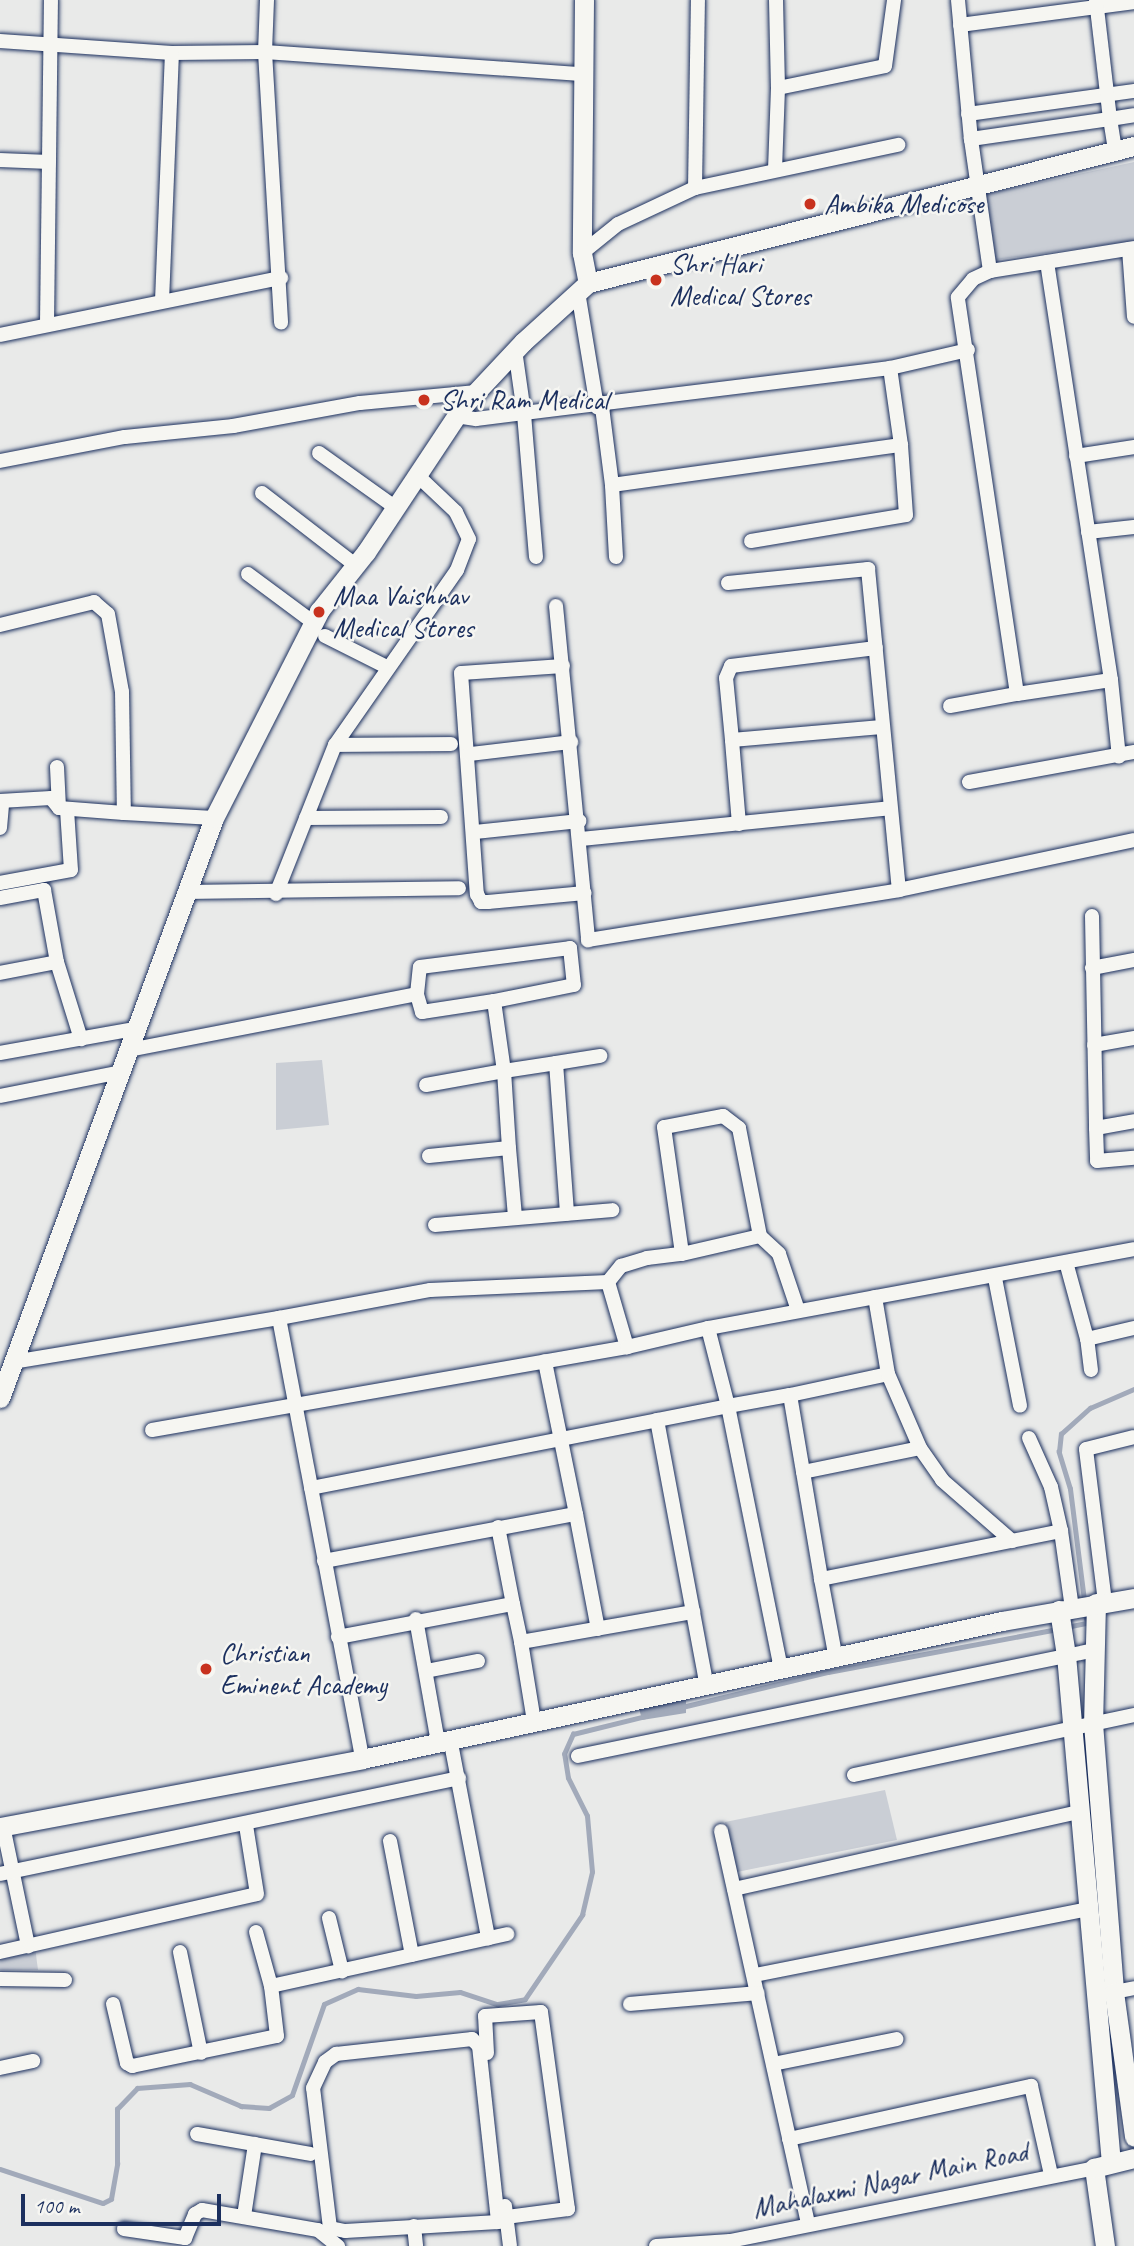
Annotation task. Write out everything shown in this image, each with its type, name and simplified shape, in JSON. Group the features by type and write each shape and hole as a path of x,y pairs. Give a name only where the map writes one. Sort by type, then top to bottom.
{"street":[{"path":"47,324 51,0"},
{"path":"267,0 265,52 281,278 281,323"},
{"path":"584,0 581,74 583,287 612,485 616,557"},
{"path":"695,188 698,0"},
{"path":"775,170 778,88 776,0"},
{"path":"778,88 885,66 894,0"},
{"path":"958,0 974,184 990,271"},
{"path":"960,25 1134,2"},
{"path":"0,1398 214,818 355,565 456,416 515,351 583,287 974,184 1125,148 1110,119 1096,5"},
{"path":"0,41 50,42 172,53 265,52 581,74"},
{"path":"162,301 172,53"},
{"path":"968,114 1134,92"},
{"path":"971,139 1134,115"},
{"path":"582,253 618,224 695,188 898,145"},
{"path":"0,160 49,162"},
{"path":"1017,694 968,350 958,297 973,279 990,271 1131,248 1134,317"},
{"path":"1047,262 1111,680 1119,757"},
{"path":"0,335 281,278"},
{"path":"456,416 476,419 599,407 890,368 968,350"},
{"path":"515,351 524,413 537,557"},
{"path":"751,541 906,515 901,445 890,368"},
{"path":"0,461 125,437 233,426 372,401 476,392"},
{"path":"612,485 901,445"},
{"path":"1076,456 1134,447"},
{"path":"319,453 396,508"},
{"path":"276,894 335,745 457,570 469,539 456,512 417,475"},
{"path":"262,494 355,565"},
{"path":"1088,532 1134,527"},
{"path":"727,583 868,569 881,727 899,890"},
{"path":"248,574 319,629 387,667"},
{"path":"0,625 94,602 108,614 122,692 124,813"},
{"path":"556,606 581,839 588,940 899,890 1134,841"},
{"path":"739,824 726,678 731,666 876,648"},
{"path":"563,666 461,673 470,754 477,894 481,902 585,893"},
{"path":"950,706 1111,680"},
{"path":"732,740 881,727"},
{"path":"470,754 571,742"},
{"path":"335,745 451,744"},
{"path":"969,782 1119,757 1134,752"},
{"path":"0,883 71,870 57,767"},
{"path":"0,828 1,803 51,798 63,809 214,818"},
{"path":"581,839 889,808"},
{"path":"306,818 441,817"},
{"path":"475,832 579,821"},
{"path":"185,892 276,894 459,888"},
{"path":"0,898 44,890 57,962 81,1039"},
{"path":"1092,916 1097,1161 1134,1158"},
{"path":"570,948 575,985 494,1000 422,1012 417,994 421,967 570,948"},
{"path":"1092,968 1134,960"},
{"path":"0,973 57,962"},
{"path":"128,1050 417,994"},
{"path":"494,1000 504,1071 515,1217"},
{"path":"0,1053 135,1029"},
{"path":"1094,1045 1134,1038"},
{"path":"426,1085 600,1056"},
{"path":"556,1063 567,1214"},
{"path":"0,1096 121,1072"},
{"path":"682,1254 664,1133 668,1123 723,1116 733,1120 739,1128 760,1236 783,1261 798,1310"},
{"path":"1096,1128 1134,1121"},
{"path":"429,1156 509,1148"},
{"path":"435,1225 612,1210"},
{"path":"13,1362 430,1290 608,1282 621,1266 760,1236"},
{"path":"152,1430 294,1409 627,1348 798,1310 995,1278 1134,1249"},
{"path":"1066,1262 1087,1339 1091,1370"},
{"path":"995,1278 1020,1406"},
{"path":"608,1282 627,1348"},
{"path":"875,1297 888,1374 920,1448 942,1480 1012,1541"},
{"path":"279,1318 362,1759"},
{"path":"708,1328 728,1406 781,1670"},
{"path":"1087,1339 1134,1328"},
{"path":"545,1361 563,1440 597,1629"},
{"path":"311,1488 888,1374"},
{"path":"790,1395 836,1659"},
{"path":"657,1420 707,1686"},
{"path":"1134,1437 1086,1449 1071,1729 1087,1909 1105,1994 1130,2073 1134,2137"},
{"path":"1029,1438 1051,1487 1077,1617 1095,1650 1093,1723 1105,1994 1102,2166 1105,2246"},
{"path":"803,1472 920,1448"},
{"path":"324,1561 576,1514"},
{"path":"498,1527 534,1721"},
{"path":"821,1579 1061,1531"},
{"path":"578,1756 1077,1617 1134,1598"},
{"path":"338,1637 416,1619 513,1604"},
{"path":"521,1642 693,1612"},
{"path":"1077,1617 1095,1650"},
{"path":"28,1946 7,1873 1,1826 362,1759 836,1659 1077,1617"},
{"path":"416,1619 444,1741 459,1777 488,1938"},
{"path":"426,1671 478,1661"},
{"path":"854,1775 1134,1715"},
{"path":"7,1873 246,1825 459,1777"},
{"path":"734,1889 1079,1812"},
{"path":"0,1952 257,1894 246,1825"},
{"path":"720,1831 755,1975 808,2224"},
{"path":"390,1841 412,1955"},
{"path":"755,1975 1087,1909"},
{"path":"329,1918 342,1971"},
{"path":"113,2004 127,2063 201,2053 277,2036 271,1986 256,1931"},
{"path":"271,1986 507,1934"},
{"path":"180,1952 201,2053"},
{"path":"0,1979 65,1980"},
{"path":"1105,1994 1134,1988"},
{"path":"630,2004 758,1993"},
{"path":"506,2217 563,2212 569,2203 544,2017 536,2009 485,2016 484,2023 506,2217 510,2246"},
{"path":"472,2039 479,2046 498,2222 414,2226 336,2231 326,2224 314,2079 336,2054 472,2039"},
{"path":"773,2064 897,2039"},
{"path":"0,2068 33,2061"},
{"path":"1103,2076 1130,2073"},
{"path":"789,2139 1031,2086 1051,2175"},
{"path":"197,2134 310,2154"},
{"path":"244,2216 255,2144"},
{"name":"Mahalaxmi Nagar Main Road","path":"656,2246 730,2244 808,2224 1134,2158"},
{"path":"124,2229 185,2238 198,2211 244,2216 318,2230 338,2246"},
{"path":"414,2226 416,2246"}],"shaded area":[{"path":"1134,162 1134,241 995,260 981,195"},
{"path":"322,1060 329,1125 276,1130 276,1063"},
{"path":"885,1790 897,1840 737,1872 725,1822"},
{"path":"35,1947 38,1970 0,1970 0,1957"}],"water":[{"path":"686,1695 686,1713 642,1720 638,1704"}],"waterway":[{"path":"1084,1600 1070,1489 1059,1452 1061,1434 1090,1408 1134,1389"},
{"path":"1066,1627 1087,1623 1086,1619"},
{"path":"682,1707 828,1672 1057,1629"},
{"path":"0,2169 103,2203 111,2199 117,2164 117,2109 137,2088 190,2084 241,2106 269,2108 292,2095 324,2004 358,1989 416,1996 460,1992 498,2004 525,1999 582,1915 592,1872 587,1816 568,1778 564,1754 573,1734 646,1716"}],"place":[{"name":"Ambika Medicose","path":"810,204"},
{"name":"Shri Hari Medical Stores","path":"656,280"},
{"name":"Shri Ram Medical","path":"424,400"},
{"name":"Maa Vaishnav Medical Stores","path":"319,612"},
{"name":"Christian Eminent Academy","path":"206,1669"}]}
